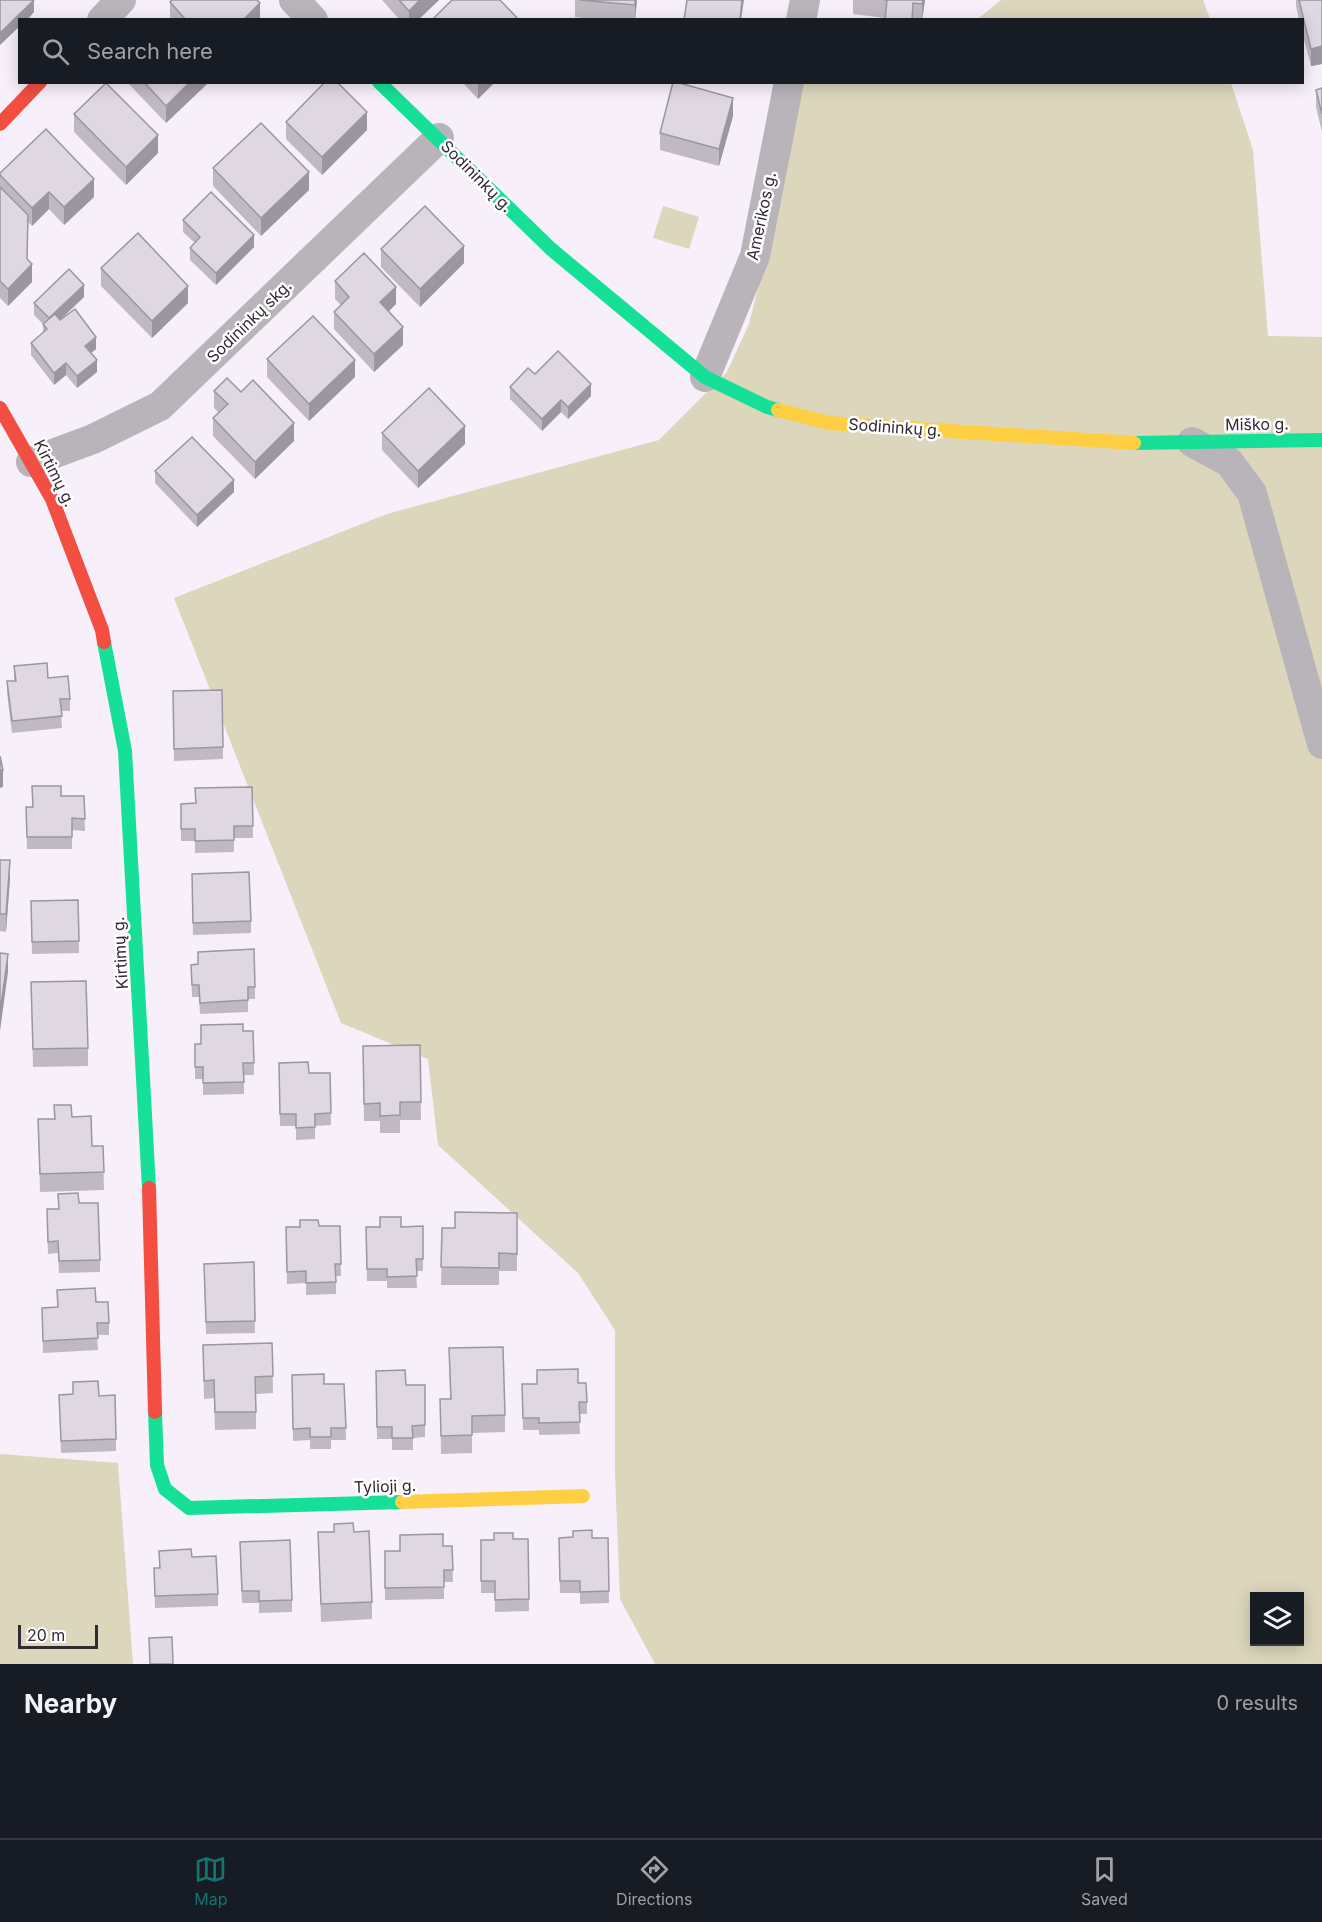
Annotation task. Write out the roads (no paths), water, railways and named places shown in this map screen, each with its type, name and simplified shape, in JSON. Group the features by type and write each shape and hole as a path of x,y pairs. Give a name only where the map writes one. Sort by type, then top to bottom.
{"street":[{"path":"104,18 122,0"},
{"path":"294,0 311,18"},
{"path":"801,18 805,0"},
{"path":"0,124 38,84"},
{"name":"Sodininkų g.","path":"381,84 551,249 705,377 767,407 829,423 1118,443 1192,442 1229,462 1252,493 1322,744"},
{"name":"Amerikos g.","path":"705,377 755,256 789,84"},
{"name":"Sodininkų skg.","path":"31,462 93,439 160,406 439,138"},
{"name":"Kirtimų g.","path":"0,408 52,499 102,630 125,751 149,1181 157,1465 165,1489 189,1509"},
{"name":"Miško g.","path":"1192,442 1322,440"},
{"name":"Tylioji g.","path":"189,1509 583,1496"}]}
